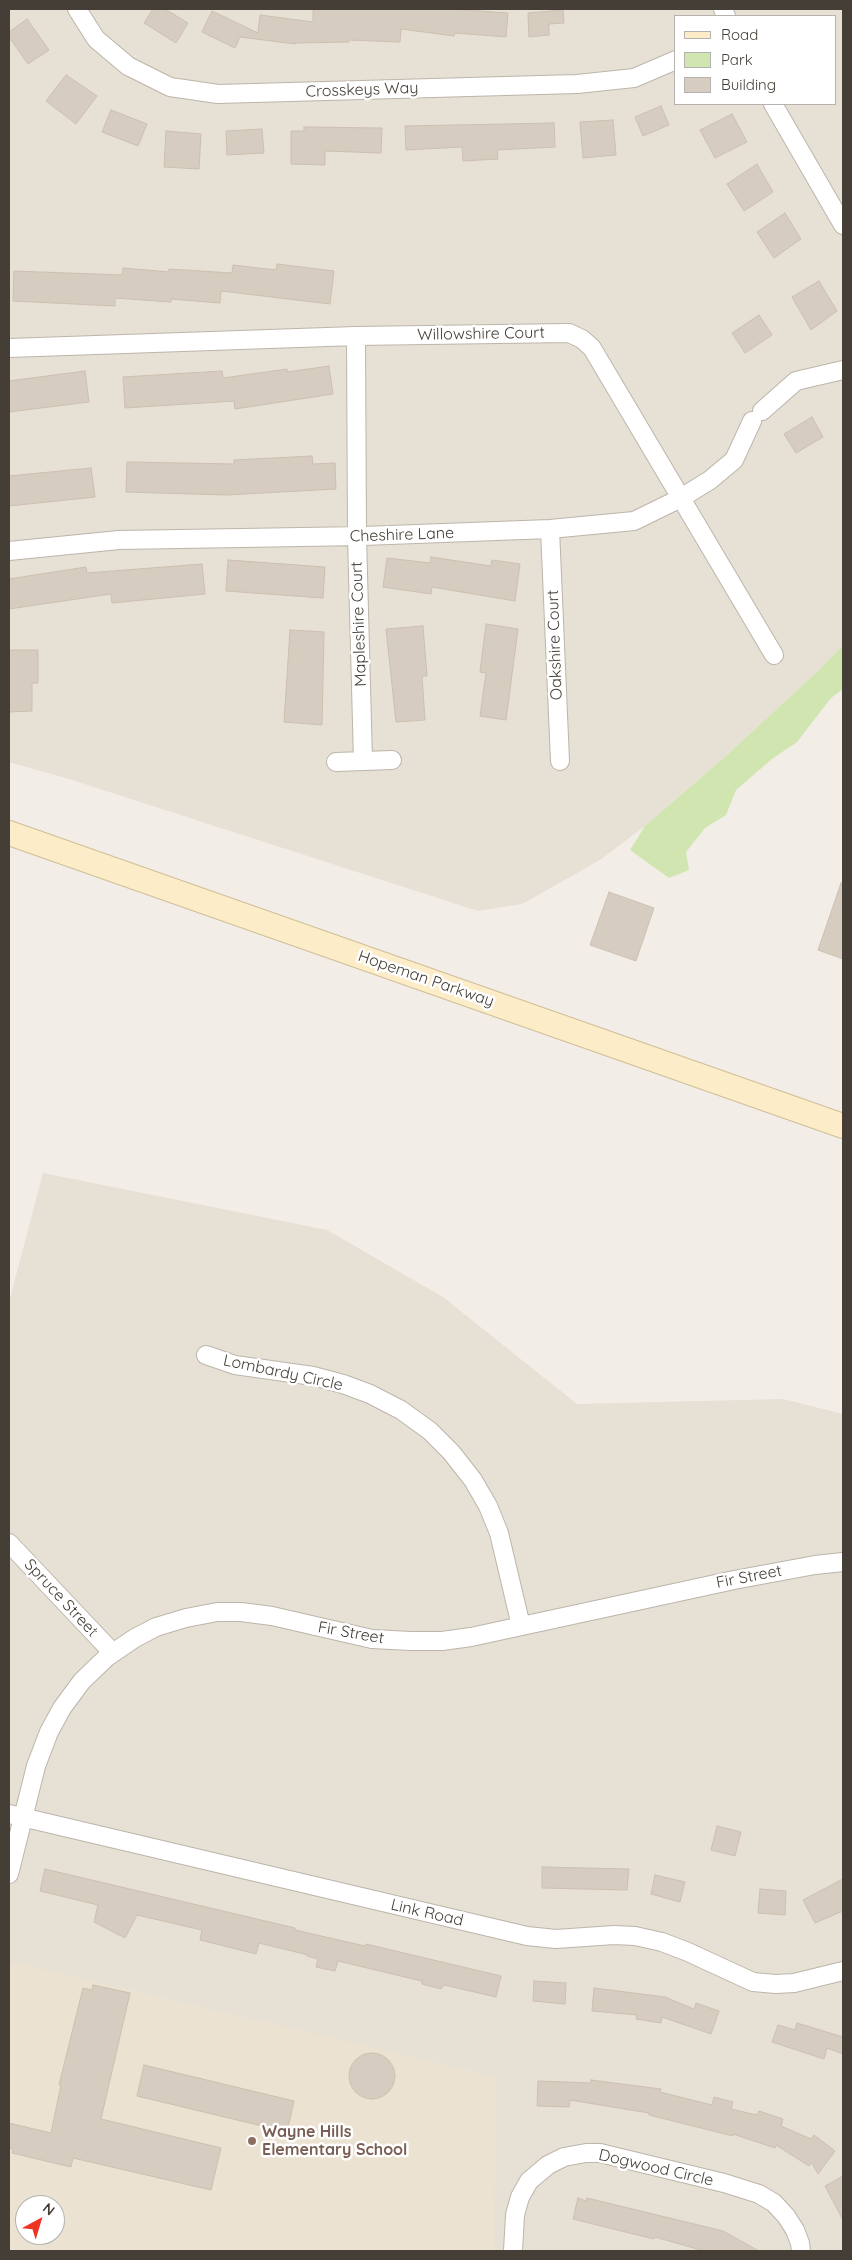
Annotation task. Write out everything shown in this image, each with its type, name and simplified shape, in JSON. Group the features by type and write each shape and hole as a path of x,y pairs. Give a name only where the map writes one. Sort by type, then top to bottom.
{"main road":[{"name":"Hopeman Parkway","path":"9,833 843,1126"}],"street":[{"name":"Crosskeys Way","path":"77,9 96,39 128,66 170,87 218,94 577,84 634,78 674,61"},
{"path":"774,105 843,226"},
{"name":"Willowshire Court","path":"9,348 356,336 569,333 582,339 592,348 774,655"},
{"name":"Mapleshire Court","path":"356,336 357,536 363,761"},
{"name":"Cheshire Lane","path":"9,551 119,540 357,536 550,529 634,521 681,498 710,480 734,460 757,416 796,381 843,370"},
{"name":"Oakshire Court","path":"550,529 560,761"},
{"path":"336,762 392,760"},
{"name":"Lombardy Circle","path":"206,1355 235,1365 313,1376 343,1384 370,1394 401,1410 430,1431 451,1452 488,1506 499,1533 521,1626"},
{"name":"Spruce Street","path":"9,1543 112,1653"},
{"name":"Fir Street","path":"9,1874 16,1816 49,1732 62,1708 82,1681 112,1653 156,1627 186,1618 217,1612 241,1612 272,1616 352,1635 411,1642 471,1637 734,1580 843,1562"},
{"name":"Link Road","path":"16,1816 527,1936 556,1939 614,1935 644,1938 688,1952 753,1982 794,1983 843,1971"},
{"name":"Dogwood Circle","path":"513,2251 515,2215 520,2197 529,2181 548,2164 564,2157 586,2153 600,2153 724,2183 759,2194 774,2203 786,2216 795,2230 801,2251"}],"shaded area":[{"path":"9,9 843,9 843,645 820,669 727,755 645,826 600,860 522,904 478,911 69,779 9,762"},
{"path":"43,1173 327,1230 443,1297 577,1404 783,1399 843,1414 843,2251 9,2251 9,1302"},
{"name":"Wayne Hills Elementary School","path":"9,1961 497,2077 494,2251 9,2251"}],"green space":[{"path":"843,645 843,689 831,698 797,742 772,759 736,790 726,815 705,828 686,852 689,870 669,878 630,850 645,826 727,755 820,669"}],"building":[{"path":"153,9 165,9 188,23 176,43 144,23"},
{"path":"313,9 452,9 508,13 506,37 455,33 454,36 401,29 400,42 349,40 349,42 295,44 240,37 235,48 202,32 212,11 258,33 260,15 313,22"},
{"path":"563,10 564,23 549,24 549,35 529,37 528,13"},
{"path":"27,19 49,50 28,64 9,37 9,32"},
{"path":"66,75 97,96 76,124 46,101"},
{"path":"661,106 669,125 643,136 635,117"},
{"path":"111,110 147,124 138,146 102,132"},
{"path":"732,114 747,142 715,158 700,130"},
{"path":"613,120 616,155 583,158 580,122"},
{"path":"554,123 555,147 497,150 498,159 463,161 462,147 406,150 405,126"},
{"path":"304,127 382,128 381,153 325,151 325,165 291,164 291,131 304,131"},
{"path":"262,129 264,153 227,155 226,131"},
{"path":"166,131 201,134 199,169 164,167"},
{"path":"757,164 773,192 744,211 727,184"},
{"path":"785,213 801,239 774,258 757,232"},
{"path":"277,264 334,271 330,304 221,291 220,303 171,299 171,302 115,298 115,306 13,301 14,271 122,275 123,268 169,272 169,269 232,273 233,265 276,270"},
{"path":"819,281 837,311 811,330 792,297"},
{"path":"759,315 772,335 745,353 732,333"},
{"path":"329,366 333,394 235,409 234,401 125,408 123,377 222,371 223,378 287,369 287,372"},
{"path":"85,371 89,402 9,412 9,381"},
{"path":"812,417 823,437 796,453 784,434"},
{"path":"312,456 313,464 335,463 336,489 226,495 126,492 127,462 234,464 234,460"},
{"path":"91,468 95,497 9,506 9,476"},
{"path":"431,557 491,566 492,560 520,564 515,601 432,587 431,594 383,587 387,558 430,563"},
{"path":"228,560 325,567 323,598 226,591"},
{"path":"202,564 205,594 112,603 111,594 9,609 9,579 86,567 87,573"},
{"path":"486,624 518,629 506,720 480,716 486,673 480,672"},
{"path":"423,626 427,676 422,676 425,720 396,722 386,629"},
{"path":"290,630 324,632 322,725 284,722"},
{"path":"9,650 38,650 38,683 32,683 32,711 9,712"},
{"path":"841,883 843,883 843,959 818,950"},
{"path":"609,892 654,908 636,961 590,945"},
{"path":"717,1826 741,1832 735,1856 711,1850"},
{"path":"542,1867 629,1869 627,1890 542,1888"},
{"path":"45,1869 295,1928 295,1930 365,1946 366,1944 501,1976 496,1997 444,1985 441,1989 422,1984 422,1981 338,1961 335,1971 316,1967 318,1959 259,1943 256,1954 200,1940 202,1930 137,1915 125,1938 94,1922 98,1905 40,1891"},
{"path":"655,1875 685,1882 680,1902 651,1894"},
{"path":"843,1879 843,1911 815,1923 803,1900"},
{"path":"760,1889 786,1891 785,1915 758,1913"},
{"path":"534,1981 566,1983 565,2004 533,2001"},
{"path":"93,1985 130,1993 101,2119 221,2148 211,2190 73,2158 71,2167 12,2153 13,2149 9,2148 9,2123 51,2133 61,2085 59,2085 83,1988 92,1990"},
{"path":"594,1988 665,1997 694,2009 696,2003 719,2011 711,2034 662,2017 661,2023 636,2019 637,2015 592,2011"},
{"path":"797,2023 843,2037 843,2054 827,2048 824,2059 772,2042 778,2025 795,2030"},
{"path":"367,2053 377,2053 391,2063 395,2076 391,2089 385,2095 377,2099 367,2099 353,2089 349,2081 349,2071 359,2057"},
{"path":"144,2065 294,2101 287,2132 137,2096"},
{"path":"591,2080 661,2089 660,2092 712,2105 714,2097 733,2102 731,2109 757,2115 759,2111 783,2119 781,2126 811,2139 814,2135 835,2151 818,2174 812,2163 809,2166 776,2145 775,2148 733,2134 733,2136 649,2115 649,2113 570,2100 569,2107 537,2106 538,2081 591,2083"},
{"path":"843,2176 843,2220 825,2186"},
{"path":"578,2198 586,2201 587,2198 723,2231 759,2251 704,2251 655,2237 654,2239 573,2219"}],"place":[{"name":"Wayne Hills Elementary School","path":"252,2141"}]}
